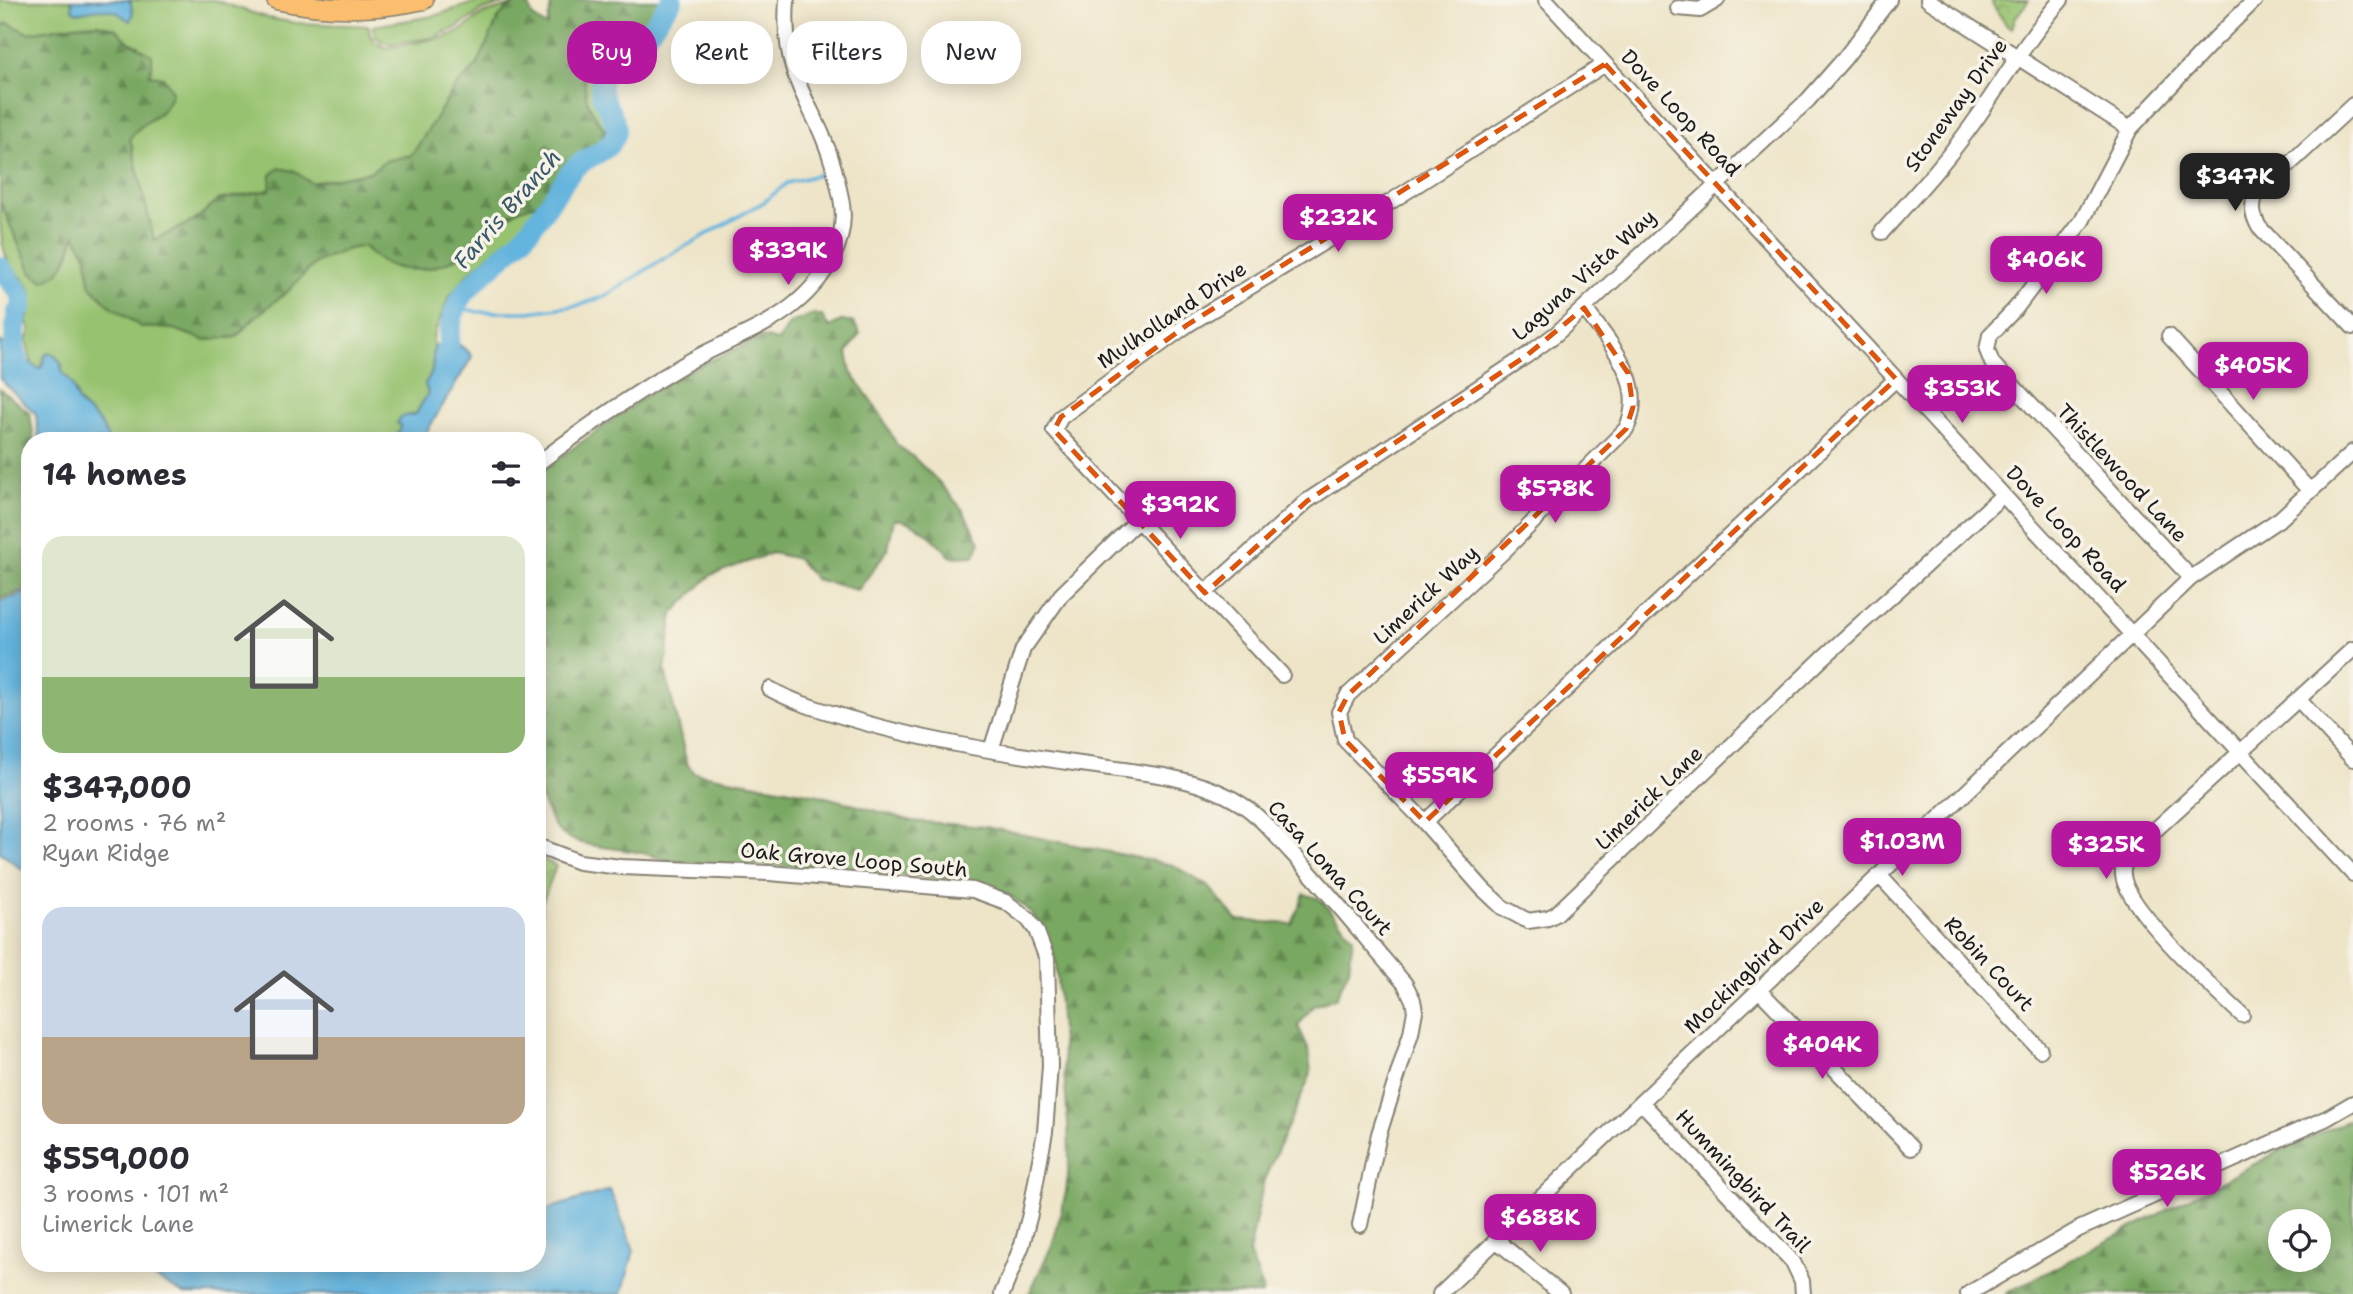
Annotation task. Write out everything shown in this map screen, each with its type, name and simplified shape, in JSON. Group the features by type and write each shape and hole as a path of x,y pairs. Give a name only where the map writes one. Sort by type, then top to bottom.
{"main road":[{"path":"276,0 351,9 424,0"}],"street":[{"path":"546,458 652,384 710,350 770,321 800,299 831,261 840,235 842,202 830,156 794,73 789,52 787,0"},
{"name":"Dove Loop Road","path":"1546,0 2353,874"},
{"path":"1678,8 1700,10 1717,0"},
{"name":"Laguna Vista Way","path":"1205,593 1307,500 1556,334 1808,100 1844,59 1889,0"},
{"path":"1928,0 2130,130"},
{"name":"Stoneway Drive","path":"1882,232 1932,177 2017,56 2061,0"},
{"name":"Thistlewood Lane","path":"2192,578 2009,383 1992,363 1987,350 1990,335 2016,308 2082,221 2130,130 2215,38 2255,0"},
{"name":"Mulholland Drive","path":"1137,521 1054,430 1061,418 1186,325 1387,204 1605,64"},
{"path":"2351,112 2255,196 2252,205 2253,216 2259,227 2353,327"},
{"name":"Limerick Way","path":"1339,712 1348,695 1506,550 1626,429 1632,418 1633,407 1628,373 1584,308"},
{"path":"2169,336 2310,491"},
{"path":"1424,822 1896,379"},
{"name":"Mockingbird Drive","path":"1440,1294 2192,578 2281,518 2353,452"},
{"name":"Limerick Lane","path":"1339,712 1345,740 1424,822 1482,888 1502,907 1528,921 1548,918 1556,914 1824,657 2003,495"},
{"path":"991,750 1023,649 1061,595 1137,521 1282,675"},
{"path":"2242,1015 2202,978 2143,913 2126,888 2122,877 2123,867 2141,843 2353,649"},
{"name":"Casa Loma Court","path":"770,689 794,702 881,728 963,747 1174,778 1214,790 1242,804 1312,875 1405,984 1413,1000 1415,1011 1411,1033 1378,1134 1360,1225"},
{"path":"2299,700 2353,759"},
{"name":"Oak Grove Loop South","path":"546,850 579,862 621,867 769,873 973,890 1006,902 1028,919 1043,945 1047,959 1049,1079 1045,1132 1030,1214 1022,1245 1002,1294"},
{"name":"Robin Court","path":"1879,876 2040,1051"},
{"path":"1759,990 1911,1148"},
{"name":"Hummingbird Trail","path":"1641,1102 1793,1262 1802,1281 1803,1294"},
{"path":"1968,1294 2079,1229 2327,1118 2353,1103"},
{"path":"1496,1240 1561,1294"}],"highlighted area":[{"path":"1605,64 1896,379 1425,822 1345,740 1339,712 1348,695 1626,429 1633,407 1628,373 1584,308 1526,356 1307,501 1205,593 1054,430 1061,417 1187,325"}],"green space":[{"path":"0,0 72,0 76,12 98,8 118,12 131,2 130,0 214,0 268,18 296,23 369,26 374,41 386,48 446,37 463,29 483,14 509,6 498,19 477,66 456,86 412,155 385,161 370,172 310,183 294,171 270,190 218,200 194,221 154,240 130,138 138,126 158,115 172,91 163,78 149,75 139,46 129,42 116,29 75,25 27,33 8,23 0,26"},
{"path":"482,0 514,0 483,10 456,28 432,38 387,44 375,37 373,26 434,16"},
{"path":"552,0 663,0 650,21 605,21 598,15 595,21 567,21 567,84 585,84 589,105 605,130 600,145 573,158 540,202 511,214 456,258 432,267 407,269 384,262 364,246 348,249 316,262 236,337 204,340 174,329 141,327 107,303 90,285 87,257 75,235 62,268 43,281 31,272 0,202 0,27 8,23 28,33 98,24 116,29 129,42 152,55 149,75 163,77 172,91 160,113 142,125 130,138 154,240 194,221 218,200 270,190 271,175 279,168 294,171 311,183 370,172 385,161 412,155 456,86 477,66 498,19 509,6 522,2 529,6 533,17 547,26"},
{"path":"1993,0 2029,0 2016,17 2012,28 2007,26 1992,4"},
{"path":"585,84 594,84 608,133 600,145 605,130 586,96"},
{"path":"0,202 31,272 68,258 75,234 87,257 90,285 107,303 141,327 174,329 205,340 236,337 316,262 348,249 364,246 455,258 519,209 539,203 515,233 468,274 449,297 433,337 432,372 425,384 428,393 416,414 401,417 400,432 104,432 97,420 77,399 76,393 62,374 62,364 43,361 39,369 32,364 26,341 30,329 26,321 32,294 9,263 1,234"},
{"path":"814,314 822,316 829,327 843,320 854,323 860,333 847,353 851,372 881,415 897,445 939,482 962,509 980,542 974,556 951,557 918,527 894,519 888,549 858,590 815,579 798,559 772,553 711,575 673,613 665,670 687,764 695,773 819,795 913,821 986,827 1173,865 1209,887 1237,920 1292,924 1304,894 1320,899 1353,937 1349,969 1336,998 1313,1006 1298,1026 1308,1048 1311,1074 1264,1180 1249,1253 1263,1288 1262,1294 1029,1294 1053,1243 1066,1192 1069,1162 1068,1124 1056,965 1039,924 1016,900 994,888 953,879 785,866 685,863 572,840 552,822 546,809 546,468 644,397 687,371 762,337 778,341 790,323"},
{"path":"0,389 30,413 33,432 21,432 21,591 0,599"},
{"path":"546,861 556,866 546,893"},
{"path":"2353,1118 2353,1294 2005,1294 2274,1154"}],"water":[{"path":"72,0 130,0 133,14 130,21 116,12 106,10 77,13 72,9"},
{"path":"0,341 39,369 45,355 49,353 61,364 63,374 69,379 78,402 99,422 105,432 38,432 36,414 0,379"},
{"path":"454,341 472,357 426,432 399,432 401,425 397,423 401,417 416,414 428,393 425,384 432,372 434,346"},
{"path":"21,594 21,869 0,852 0,602"},
{"path":"610,1190 634,1250 622,1294 184,1294 147,1272 546,1272 546,1209"}],"waterway":[{"name":"Farris Branch","path":"446,371 450,329 458,304 471,286 525,235 572,171 610,144 616,132 616,125 601,91 603,75 612,61 650,30 672,0"},
{"path":"457,307 478,312 529,312 581,305 607,295 663,259 764,202 787,183 821,174"},
{"path":"0,267 22,296 22,306 17,313 14,346 19,366 29,377"}]}
